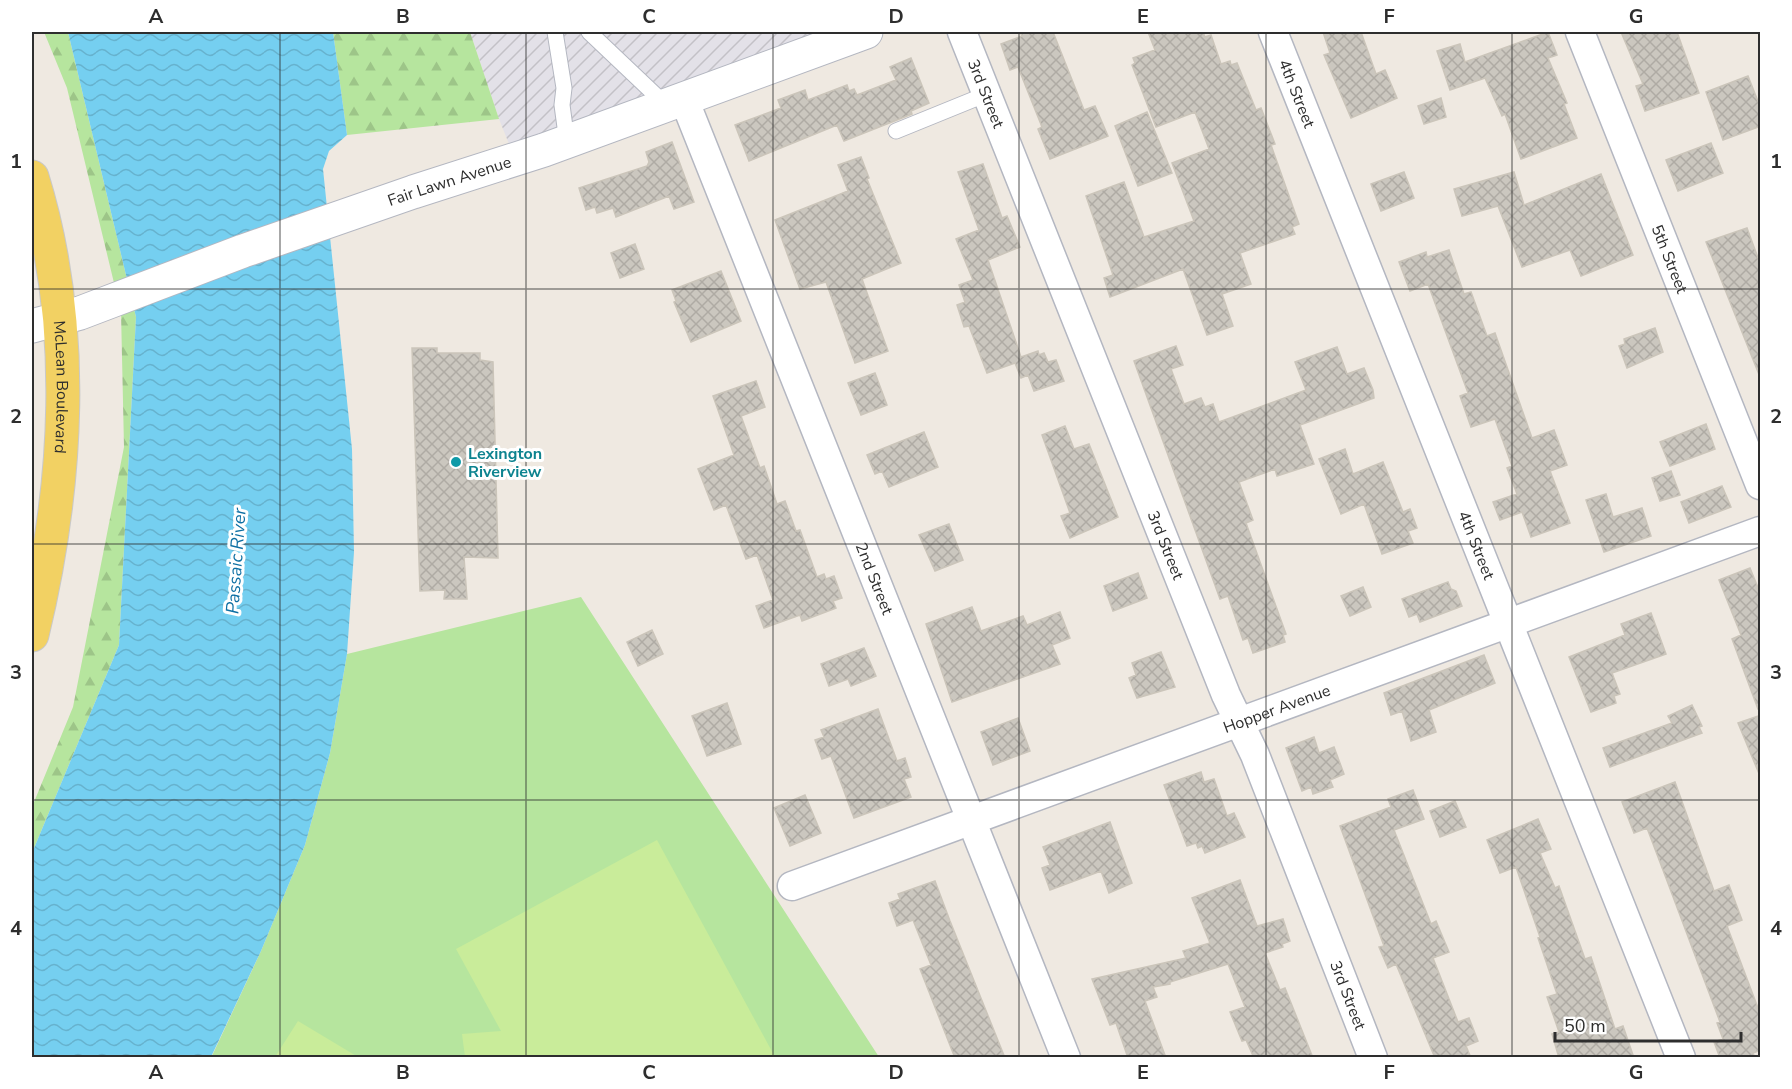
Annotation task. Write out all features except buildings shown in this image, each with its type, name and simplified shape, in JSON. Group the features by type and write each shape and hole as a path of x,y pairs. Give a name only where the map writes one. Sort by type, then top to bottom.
{"main road":[{"name":"Fair Lawn Avenue","path":"56,319 413,192 567,142 866,32"},
{"name":"McLean Boulevard","path":"32,177 46,234 63,383 60,482 46,570 32,635"}],"street":[{"name":"3rd Street","path":"962,32 1239,722 1255,755 1373,1058"},
{"name":"4th Street","path":"1273,32 1681,1058"},
{"name":"5th Street","path":"1580,32 1761,485"},
{"name":"2nd Street","path":"675,102 1066,1058"},
{"name":"Hopper Avenue","path":"792,886 1761,531"}],"lane":[{"path":"555,32 564,88 562,105 567,142"},
{"path":"589,32 675,102"},
{"path":"896,131 987,94"}],"shaded area":[{"path":"470,32 866,32 515,159"}],"green space":[{"path":"44,32 68,32 136,317 119,645 32,853 32,807 73,707 124,447 121,312 67,88"},
{"path":"333,32 470,32 499,119 347,135"},
{"path":"581,597 879,1057 211,1058 261,951 305,845 330,753 347,654"},
{"path":"657,840 775,1057 465,1057 462,1034 501,1031 456,949"},
{"path":"298,1021 358,1057 275,1057"}],"water":[{"name":"Passaic River","path":"68,32 333,32 347,135 329,151 323,169 352,449 354,552 347,654 330,753 305,845 261,951 211,1057 32,1058 32,853 119,645 136,317"}],"place":[{"name":"Lexington Riverview","path":"456,462"}]}
